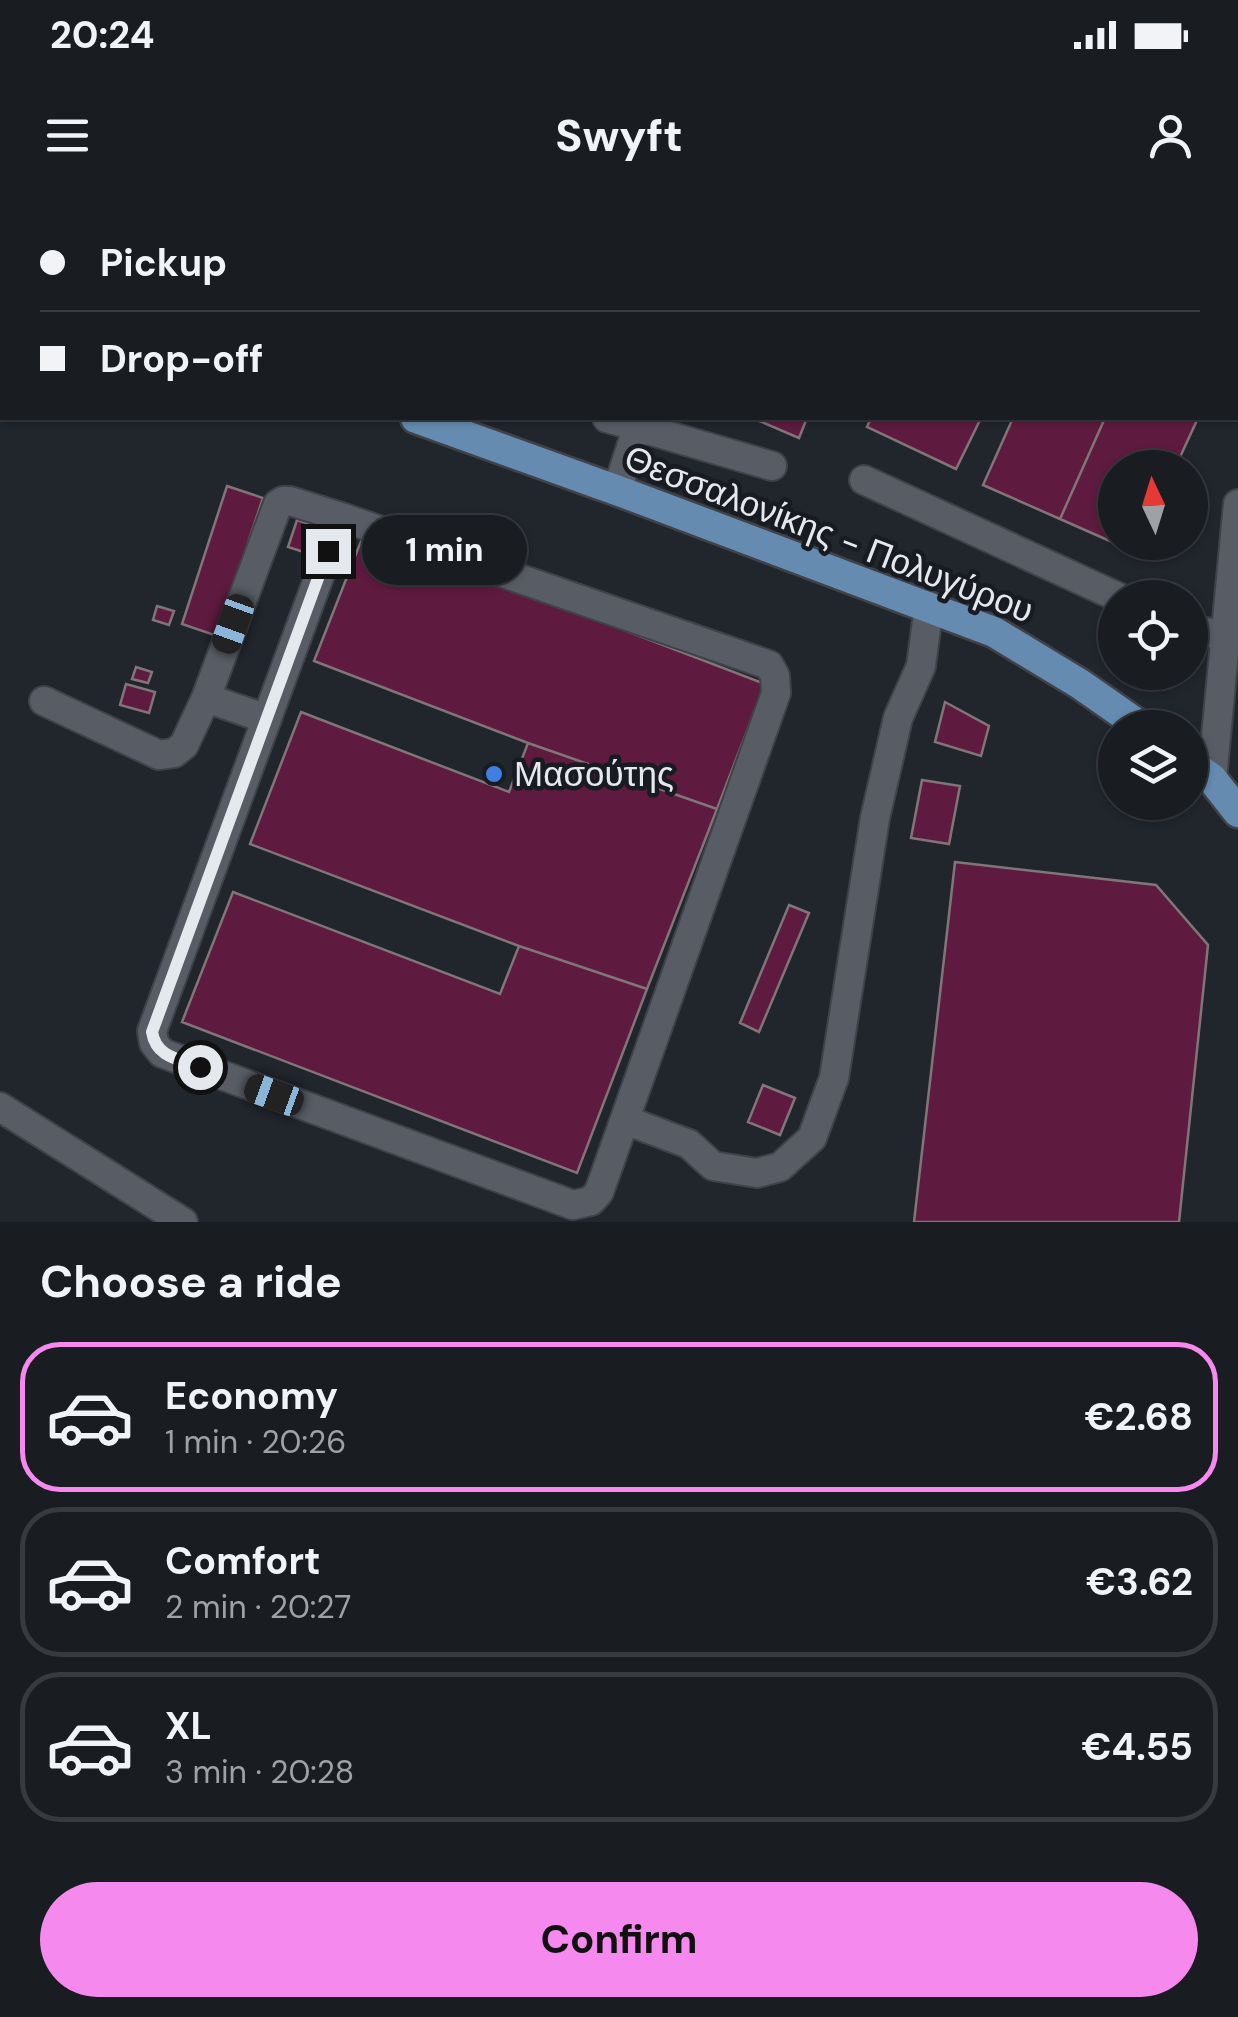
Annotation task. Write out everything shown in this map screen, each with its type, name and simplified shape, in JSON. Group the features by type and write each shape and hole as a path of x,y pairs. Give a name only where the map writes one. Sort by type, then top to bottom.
{"main road":[{"name":"Θεσσαλονίκης - Πολυγύρου","path":"422,420 994,632 1117,710"},
{"path":"1208,779 1238,812"}],"street":[{"path":"617,490 635,422 772,466"},
{"path":"864,480 1098,588"},
{"path":"44,701 159,755 174,753 184,745 282,501 290,501 340,518 769,665 775,676 776,693 599,1192 590,1201 573,1206 162,1053 154,1044 152,1032 340,518"},
{"path":"1208,732 1225,636 1238,504"},
{"path":"625,1120 689,1144 714,1166 757,1172 780,1167 812,1138 834,1078 875,818 898,718 921,666 929,606"},
{"path":"1208,632 1225,636"},
{"path":"206,698 267,719"},
{"path":"0,1107 183,1222"}],"building":[{"path":"757,420 806,420 799,438"},
{"path":"870,420 980,420 956,469 867,427"},
{"path":"1012,420 1104,420 1060,519 983,485"},
{"path":"1104,420 1197,420 1183,450 1098,450 1098,536 1060,519"},
{"path":"227,486 263,498 217,636 182,624"},
{"path":"297,520 322,528 313,555 288,547"},
{"path":"365,531 765,684 717,809 528,743 314,661"},
{"path":"157,606 174,611 169,625 153,620"},
{"path":"136,667 152,672 148,683 132,679"},
{"path":"126,684 155,692 149,713 120,705"},
{"path":"945,702 989,726 981,756 935,742"},
{"path":"301,712 509,792 528,743 717,809 647,989 519,946 250,844"},
{"path":"922,780 960,786 949,844 911,838"},
{"path":"955,862 1156,885 1208,945 1179,1222 914,1222"},
{"path":"233,892 500,994 519,946 647,989 577,1173 182,1022"},
{"path":"789,905 809,913 759,1032 740,1023"},
{"path":"763,1085 795,1098 780,1135 748,1122"}],"place":[{"name":"Μασούτης","path":"494,774"}],"route":[{"path":"200,1067 162,1053 154,1044 152,1032 328,551"}]}
